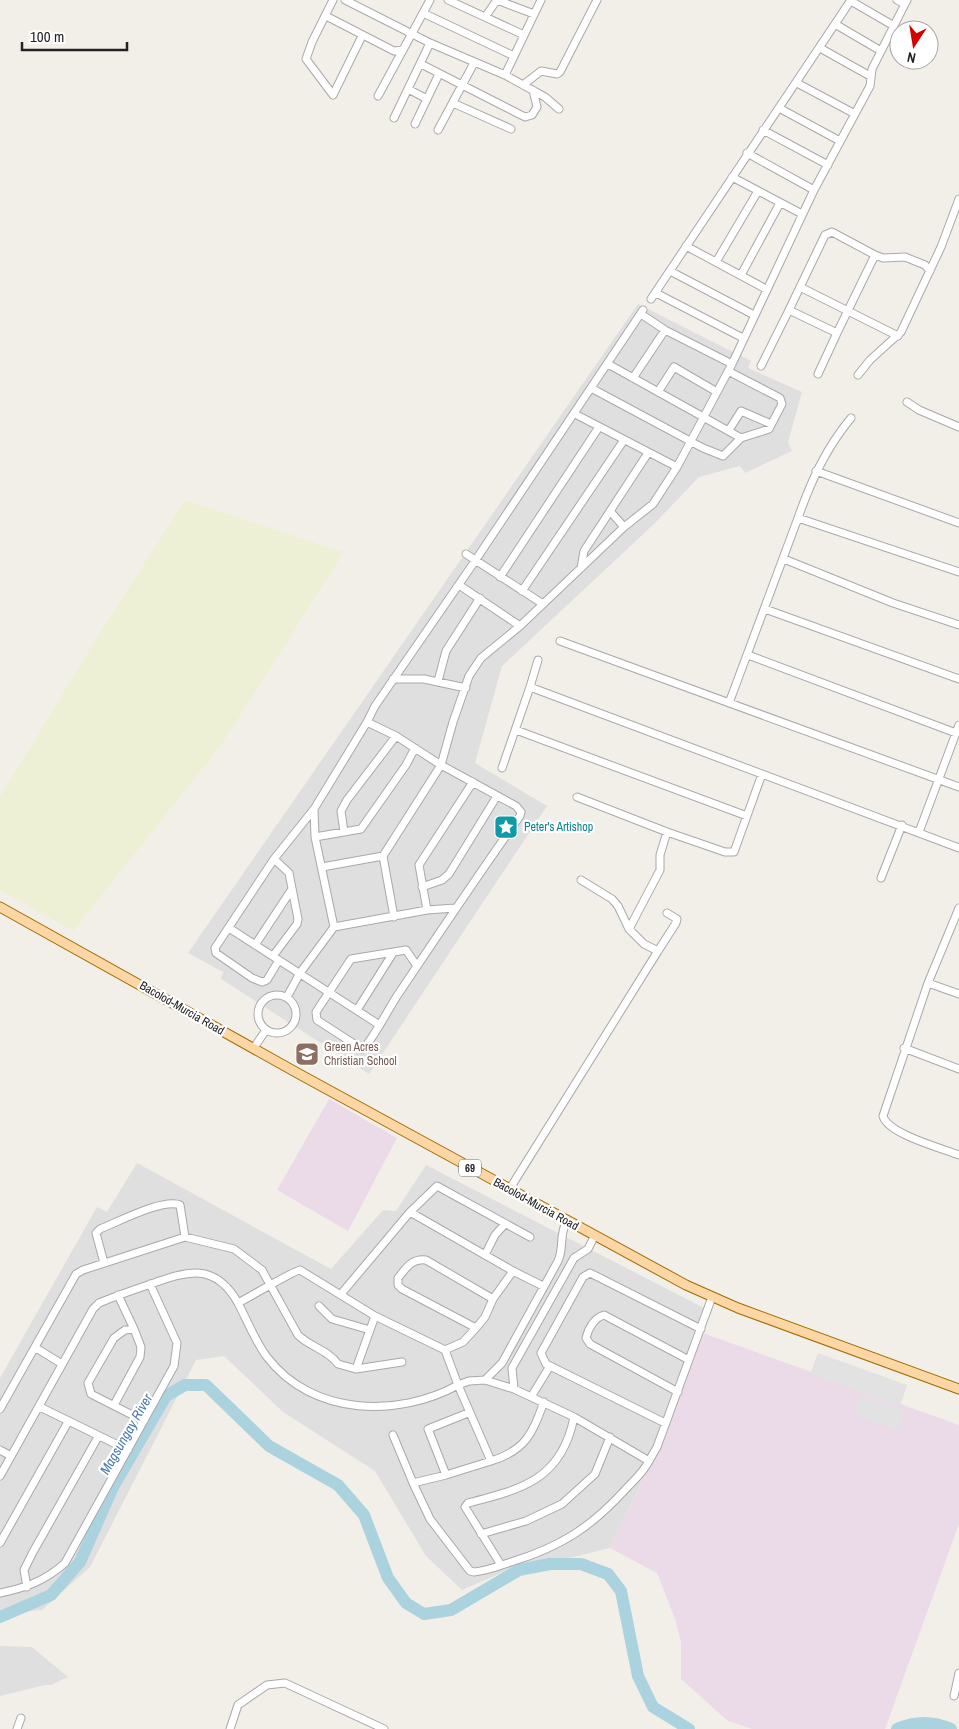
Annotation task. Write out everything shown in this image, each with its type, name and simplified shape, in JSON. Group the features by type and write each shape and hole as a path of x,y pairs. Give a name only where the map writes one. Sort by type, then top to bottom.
{"main road":[{"name":"Bacolod-Murcia Road","path":"0,907 566,1222 712,1298 959,1389"}],"street":[{"path":"332,0 306,59 333,95 362,36"},
{"path":"345,0 413,32 430,43 505,75 533,90 559,109"},
{"path":"378,96 430,0"},
{"path":"448,0 524,35"},
{"path":"485,17 497,0 534,14"},
{"path":"505,75 541,0"},
{"path":"523,85 540,71 554,74 560,72 597,0"},
{"path":"744,338 654,296 851,0 889,23"},
{"path":"897,0 906,2 897,20"},
{"path":"423,13 514,56"},
{"path":"326,16 394,51 403,50"},
{"path":"835,24 880,51"},
{"path":"394,917 383,856 441,765 453,722 470,676 481,658 520,626 624,527 653,504 677,468 689,441 730,367 814,190 870,86 870,76 889,35"},
{"path":"394,118 430,43"},
{"path":"820,48 870,76"},
{"path":"438,130 474,63"},
{"path":"421,64 528,117 537,107 533,90"},
{"path":"415,124 439,74"},
{"path":"797,83 855,114"},
{"path":"408,89 427,98"},
{"path":"453,103 511,129"},
{"path":"779,108 840,141"},
{"path":"764,130 828,165"},
{"path":"748,153 814,190"},
{"path":"732,177 802,214"},
{"path":"716,262 758,191"},
{"path":"858,375 870,360 898,336 930,271 959,200"},
{"path":"741,276 780,203"},
{"path":"761,366 820,243 829,232 875,255 883,258 905,257 925,265 930,271"},
{"path":"686,246 766,289"},
{"path":"818,374 875,255"},
{"path":"670,271 754,315"},
{"path":"800,287 898,336"},
{"path":"789,310 837,333"},
{"path":"274,859 288,873 298,913 297,924 276,958 267,980 262,982 252,978 215,950 274,859 314,809 375,706 575,414 592,388 608,364 642,312 665,330 780,398 782,404 766,431 741,438 721,456 689,441 592,388"},
{"path":"633,378 665,330"},
{"path":"608,364 741,438"},
{"path":"658,392 674,368 717,392"},
{"path":"907,402 918,410 959,427"},
{"path":"729,430 741,411 771,424"},
{"path":"575,414 677,468"},
{"path":"729,703 816,471 830,444 851,418"},
{"path":"500,577 599,426"},
{"path":"522,591 624,440"},
{"path":"582,568 584,551 648,453"},
{"path":"816,471 959,523"},
{"path":"610,511 624,527"},
{"path":"798,518 959,572"},
{"path":"466,554 543,604"},
{"path":"784,559 893,602 959,625"},
{"path":"459,585 520,626"},
{"path":"438,681 446,651 480,598"},
{"path":"765,608 959,679"},
{"path":"560,641 959,787"},
{"path":"748,655 956,733"},
{"path":"502,768 538,660"},
{"path":"393,679 438,681 466,688"},
{"path":"530,687 902,825 959,848"},
{"path":"367,722 396,736 441,765 519,808 520,816 455,908 364,1048 355,1045 317,1020 316,1012 351,959 406,950 417,966"},
{"path":"920,832 959,724"},
{"path":"516,730 747,816"},
{"path":"344,832 341,811 347,800 396,736"},
{"path":"315,837 362,829 415,748"},
{"path":"577,797 667,832 731,853 735,850 762,774"},
{"path":"427,910 419,865 474,782"},
{"path":"422,887 442,880 449,874 497,796"},
{"path":"314,809 315,837 334,927"},
{"path":"881,878 902,825"},
{"path":"629,929 660,870 660,855 667,832"},
{"path":"322,867 383,856"},
{"path":"581,880 615,902 629,929 644,944 658,951"},
{"path":"255,945 292,889"},
{"path":"287,997 300,974 334,927 427,910 455,908"},
{"path":"959,908 957,920 928,983 904,1048 883,1116 886,1124 898,1132 959,1155"},
{"path":"509,1190 676,923 677,919 667,913"},
{"path":"229,928 378,1024"},
{"path":"357,1010 393,953"},
{"path":"928,983 959,994"},
{"path":"274,994 287,997 294,1003 296,1012 296,1020 291,1028 283,1032 274,1033 266,1030 258,1016 262,1001 274,994"},
{"path":"253,1049 266,1030"},
{"path":"904,1048 959,1069"},
{"path":"341,1294 410,1212 437,1186 530,1237"},
{"path":"104,1263 96,1237 100,1230 159,1206 174,1203 180,1205 185,1236"},
{"path":"410,1212 543,1286"},
{"path":"485,1380 502,1363 560,1256 560,1238 566,1222"},
{"path":"485,1255 495,1235 505,1224"},
{"path":"0,1410 76,1274 185,1236 234,1249 262,1270 298,1335 305,1342 331,1355 338,1364 356,1369 402,1362"},
{"path":"514,1389 512,1368 574,1258 588,1249 594,1237"},
{"path":"476,1328 402,1289 398,1285 398,1278 413,1261 419,1259 426,1260 493,1299"},
{"path":"238,1303 270,1287 297,1269 375,1316 445,1350 468,1413 491,1461"},
{"path":"445,1350 463,1342 476,1328 485,1316 493,1299 513,1271"},
{"path":"0,1476 93,1309 99,1303 118,1295 181,1273 203,1274 229,1286 266,1356 283,1374 306,1390 331,1401 386,1408 412,1404 438,1396 469,1381 485,1380 514,1389 544,1402 610,1437 648,1461"},
{"path":"665,1423 550,1366 544,1361 541,1353 583,1277 590,1273 701,1329"},
{"path":"550,1274 562,1280"},
{"path":"0,1593 27,1588 52,1575 64,1563 174,1366 177,1343 150,1284"},
{"path":"114,1405 140,1358 141,1347 118,1295"},
{"path":"394,1435 413,1483 433,1524 470,1571 479,1572 554,1547 579,1532 611,1505 644,1471 657,1447 712,1298"},
{"path":"319,1306 332,1319 370,1330"},
{"path":"678,1392 590,1344 586,1338 587,1334 592,1323 604,1315 689,1360"},
{"path":"356,1369 375,1316"},
{"path":"525,1320 536,1325"},
{"path":"134,1329 125,1330 114,1338 88,1383 91,1394 144,1421"},
{"path":"36,1348 62,1364"},
{"path":"502,1363 512,1368"},
{"path":"531,1397 550,1366"},
{"path":"413,1483 491,1461 516,1450 528,1440 544,1402"},
{"path":"40,1407 128,1450"},
{"path":"446,1475 428,1429 468,1413"},
{"path":"501,1565 466,1512 465,1507 468,1503 529,1484 542,1476 557,1459 567,1441 574,1417"},
{"path":"0,1543 68,1422"},
{"path":"27,1588 24,1570 98,1437"},
{"path":"481,1534 526,1521 562,1504 595,1474 610,1437"},
{"path":"0,1450 11,1456"},
{"path":"954,1696 959,1674"},
{"path":"230,1729 238,1704 267,1685 285,1683 384,1729"},
{"path":"17,1729 22,1718"}],"shaded area":[{"path":"638,304 751,361 748,368 802,392 788,442 792,451 745,473 740,466 699,477 654,524 502,666 475,763 547,806 369,1074 221,979 223,972 188,953"},
{"path":"329,1099 397,1138 348,1231 277,1190"},
{"path":"137,1163 331,1269 383,1210 396,1211 426,1165 708,1310 648,1468 610,1548 574,1557 522,1564 462,1590 426,1556 375,1471 283,1412 224,1356 196,1360 90,1567 42,1610 0,1614 0,1378 97,1207 107,1212"},
{"path":"697,1331 959,1425 959,1524 885,1729 752,1729 728,1721 681,1679 681,1642 675,1619 657,1573 610,1548 648,1468"},
{"path":"818,1353 907,1385 900,1406 810,1374"},
{"path":"861,1396 904,1410 898,1430 854,1415"},
{"path":"0,1646 32,1647 68,1677 51,1685 0,1696"}],"green space":[{"path":"185,500 344,552 222,744 73,931 0,890 0,797 94,642"}],"waterway":[{"name":"Magsungay River","path":"0,1617 51,1595 80,1562 113,1487 166,1396 185,1385 206,1385 269,1446 338,1485 364,1515 388,1578 406,1603 424,1614 451,1610 519,1570 550,1564 581,1564 608,1574 621,1591 638,1676 653,1707 689,1729"},
{"name":"Magsungay River","path":"897,1729 911,1724 924,1723 937,1724 951,1729"}],"place":[{"name":"Peter's Artishop","path":"506,827"},
{"name":"Green Acres Christian School","path":"307,1054"}]}
